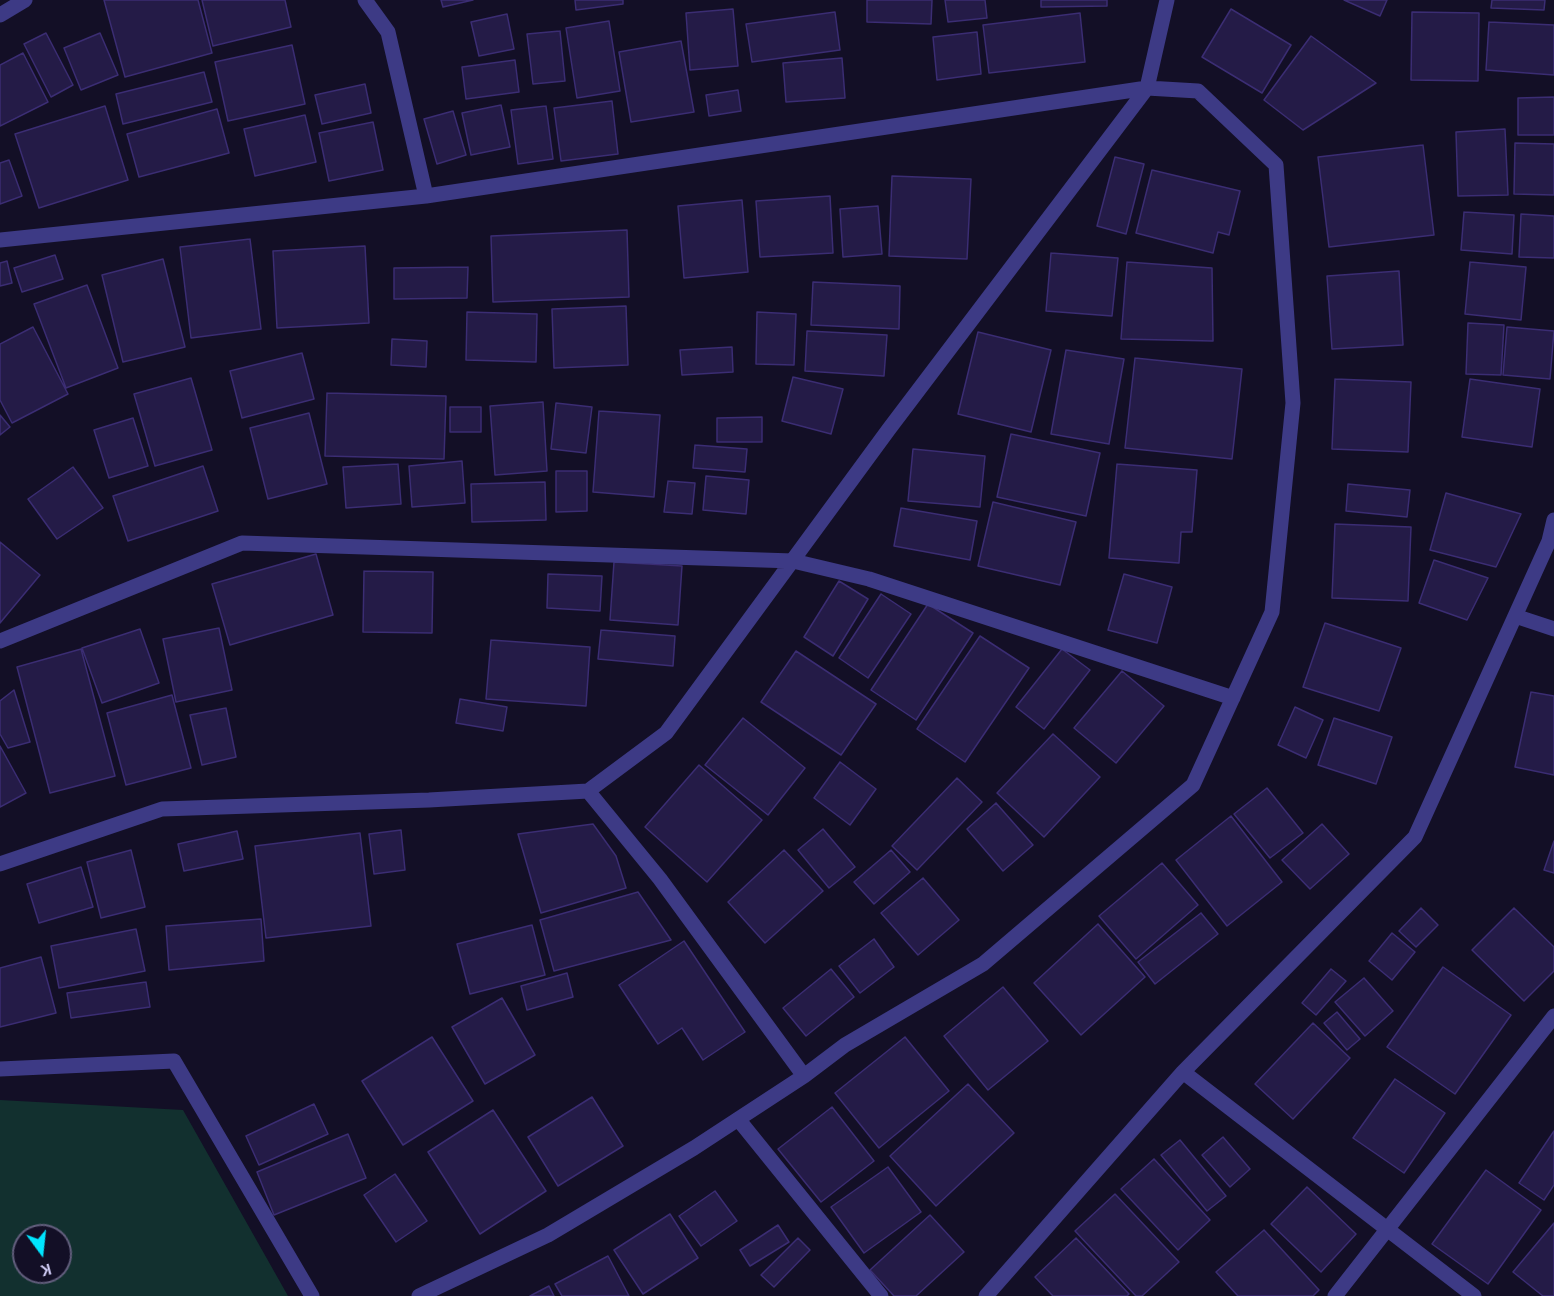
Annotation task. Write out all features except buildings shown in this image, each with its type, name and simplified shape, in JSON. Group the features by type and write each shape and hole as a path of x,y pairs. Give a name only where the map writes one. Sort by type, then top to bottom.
{"street":[{"path":"0,15 25,0"},
{"path":"365,0 388,32 426,196"},
{"path":"0,864 162,809 429,800 588,791 666,733 1147,88 1167,0"},
{"path":"0,240 426,196 1147,88 1198,91 1276,165 1293,403 1272,612 1194,785 983,963 845,1045 804,1076 738,1119 548,1235 419,1296"},
{"path":"987,1296 1183,1072 1415,837 1549,541 1554,520"},
{"path":"0,641 242,543 793,561 869,579 1233,698"},
{"path":"1515,616 1554,629"},
{"path":"588,791 660,879 804,1076"},
{"path":"1335,1296 1554,1016"},
{"path":"0,1069 174,1061 312,1296"},
{"path":"1183,1072 1474,1296"},
{"path":"738,1119 881,1296"}],"green space":[{"path":"0,1100 183,1110 288,1296 0,1296"}]}
